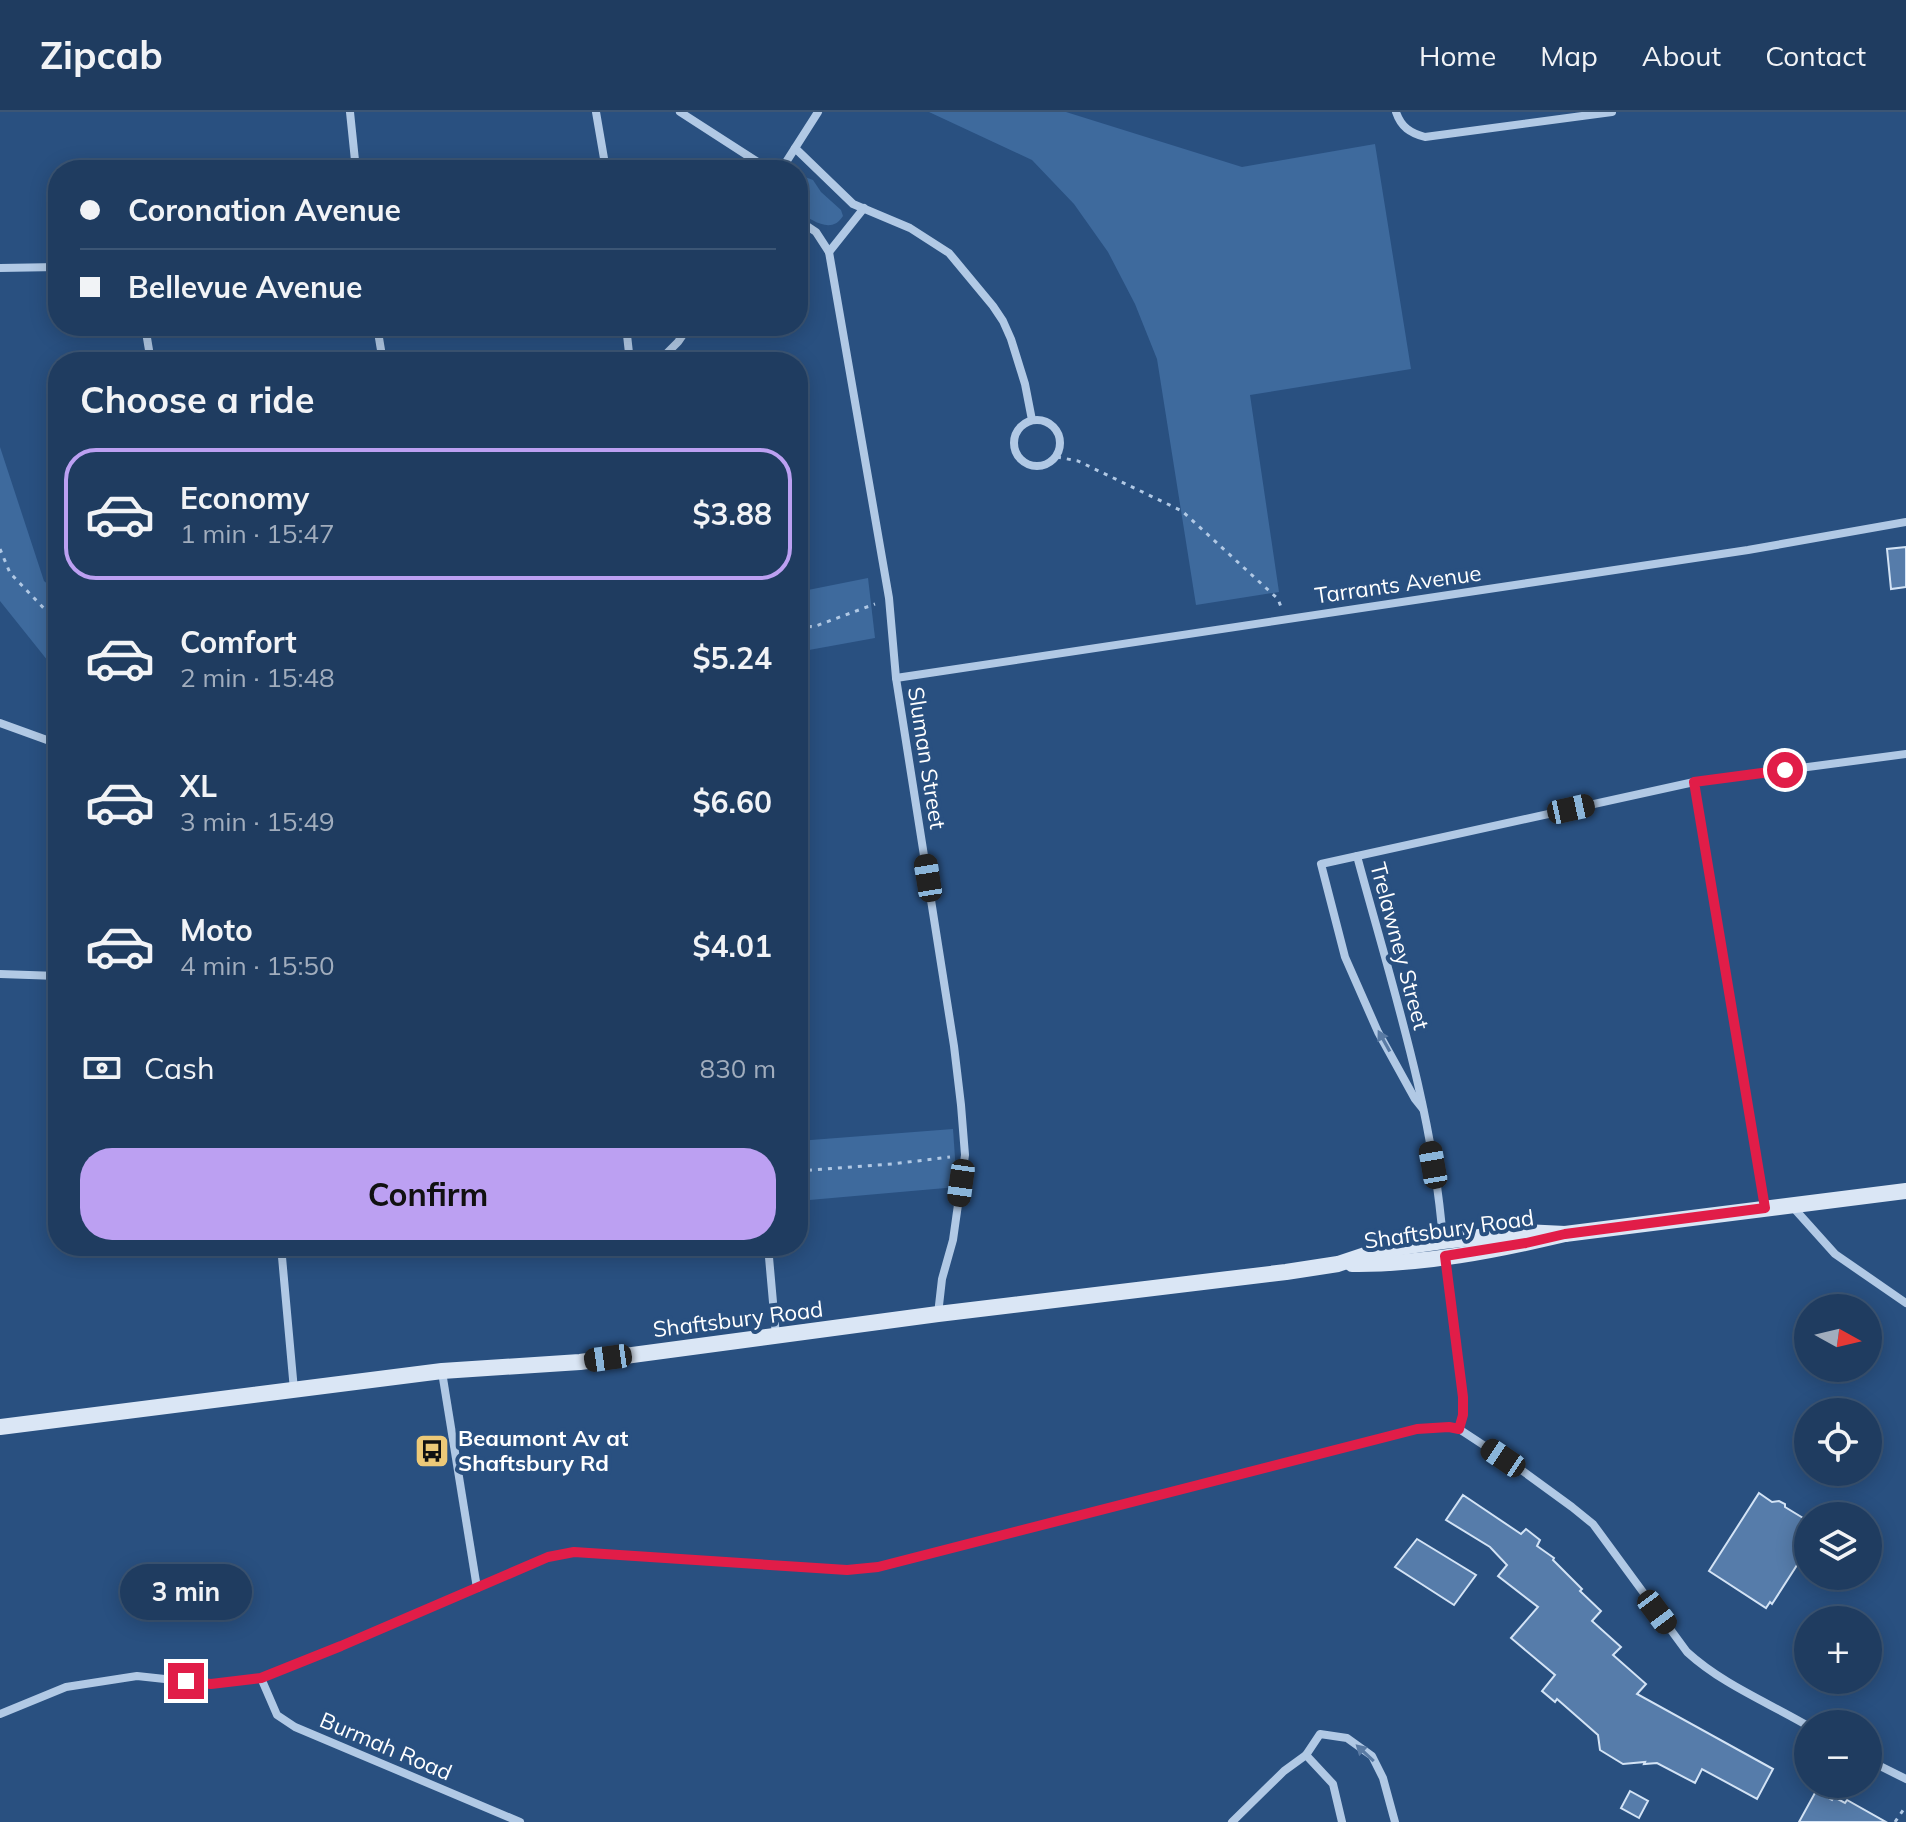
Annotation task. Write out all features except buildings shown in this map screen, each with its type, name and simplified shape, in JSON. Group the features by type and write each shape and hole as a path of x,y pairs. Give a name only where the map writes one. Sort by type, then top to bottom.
{"street":[{"path":"350,112 355,160"},
{"path":"596,112 604,160"},
{"path":"680,112 754,160"},
{"path":"787,160 818,112"},
{"path":"1396,112 1410,133 1425,137 1612,112"},
{"path":"795,148 807,160"},
{"path":"808,161 853,204 910,228 949,253 993,306 1011,339 1032,420"},
{"path":"808,227 816,232 829,252 864,208"},
{"name":"Sluman Street","path":"829,252 889,598 896,678 954,1046 965,1155 938,1314"},
{"path":"0,268 48,267"},
{"path":"668,352 682,336"},
{"path":"1032,420 1043,420 1053,425 1060,435 1061,446 1057,457 1038,467 1028,465 1015,451 1016,432 1032,420"},
{"name":"Tarrants Avenue","path":"896,678 1732,553 1906,522"},
{"path":"0,723 48,740"},
{"path":"1357,856 1694,782 1906,754"},
{"path":"1694,782 1765,1208"},
{"name":"Trelawney Street","path":"1423,1109 1378,1032 1345,957 1321,864 1357,856 1418,1081 1439,1193 1463,1397 1459,1429"},
{"path":"0,974 48,976"},
{"name":"Shaftsbury Road","path":"0,1427 442,1371 580,1362 1286,1272 1338,1264 1380,1250 1526,1243 1565,1234 1906,1191"},
{"path":"1791,1205 1835,1254 1906,1303"},
{"path":"282,1256 294,1390"},
{"path":"769,1256 776,1336"},
{"path":"442,1371 477,1588"},
{"path":"0,1714 66,1687 137,1676 211,1684 261,1678 548,1557 574,1552 847,1570 878,1567 1417,1429 1449,1427 1459,1429 1520,1469 1593,1524 1687,1652 1700,1664 1794,1718"},
{"name":"Burmah Road","path":"261,1678 277,1715 295,1727 507,1820 520,1822"},
{"path":"1232,1822 1284,1771 1306,1755 1320,1734 1347,1738 1372,1756 1383,1778 1395,1822"},
{"path":"1306,1755 1333,1784 1342,1822"},
{"path":"1882,1767 1906,1779"}],"path":[{"path":"1057,457 1078,461 1182,511 1278,599 1284,619"},
{"path":"0,549 10,573 48,613"},
{"path":"808,626 889,598"},
{"path":"808,1170 965,1155"},
{"path":"1895,1822 1906,1806"}],"shaded area":[{"path":"929,112 1066,112 1242,167 1375,144 1411,369 1250,395 1279,592 1196,605 1157,359 1135,304 1108,252 1074,204 1032,160"},
{"path":"808,178 841,210 843,216 833,225 808,218"},
{"path":"0,447 44,581 48,584 48,661 0,601"},
{"path":"868,578 875,638 808,650 808,590"},
{"path":"953,1129 957,1187 808,1200 808,1140"}],"place":[{"name":"Beaumont Av at Shaftsbury Rd","path":"432,1451"}],"route":[{"path":"186,1681 211,1684 261,1678 548,1557 574,1552 847,1570 878,1567 1417,1429 1459,1429 1463,1397 1445,1256 1565,1234 1765,1208 1694,782 1785,770"}]}
